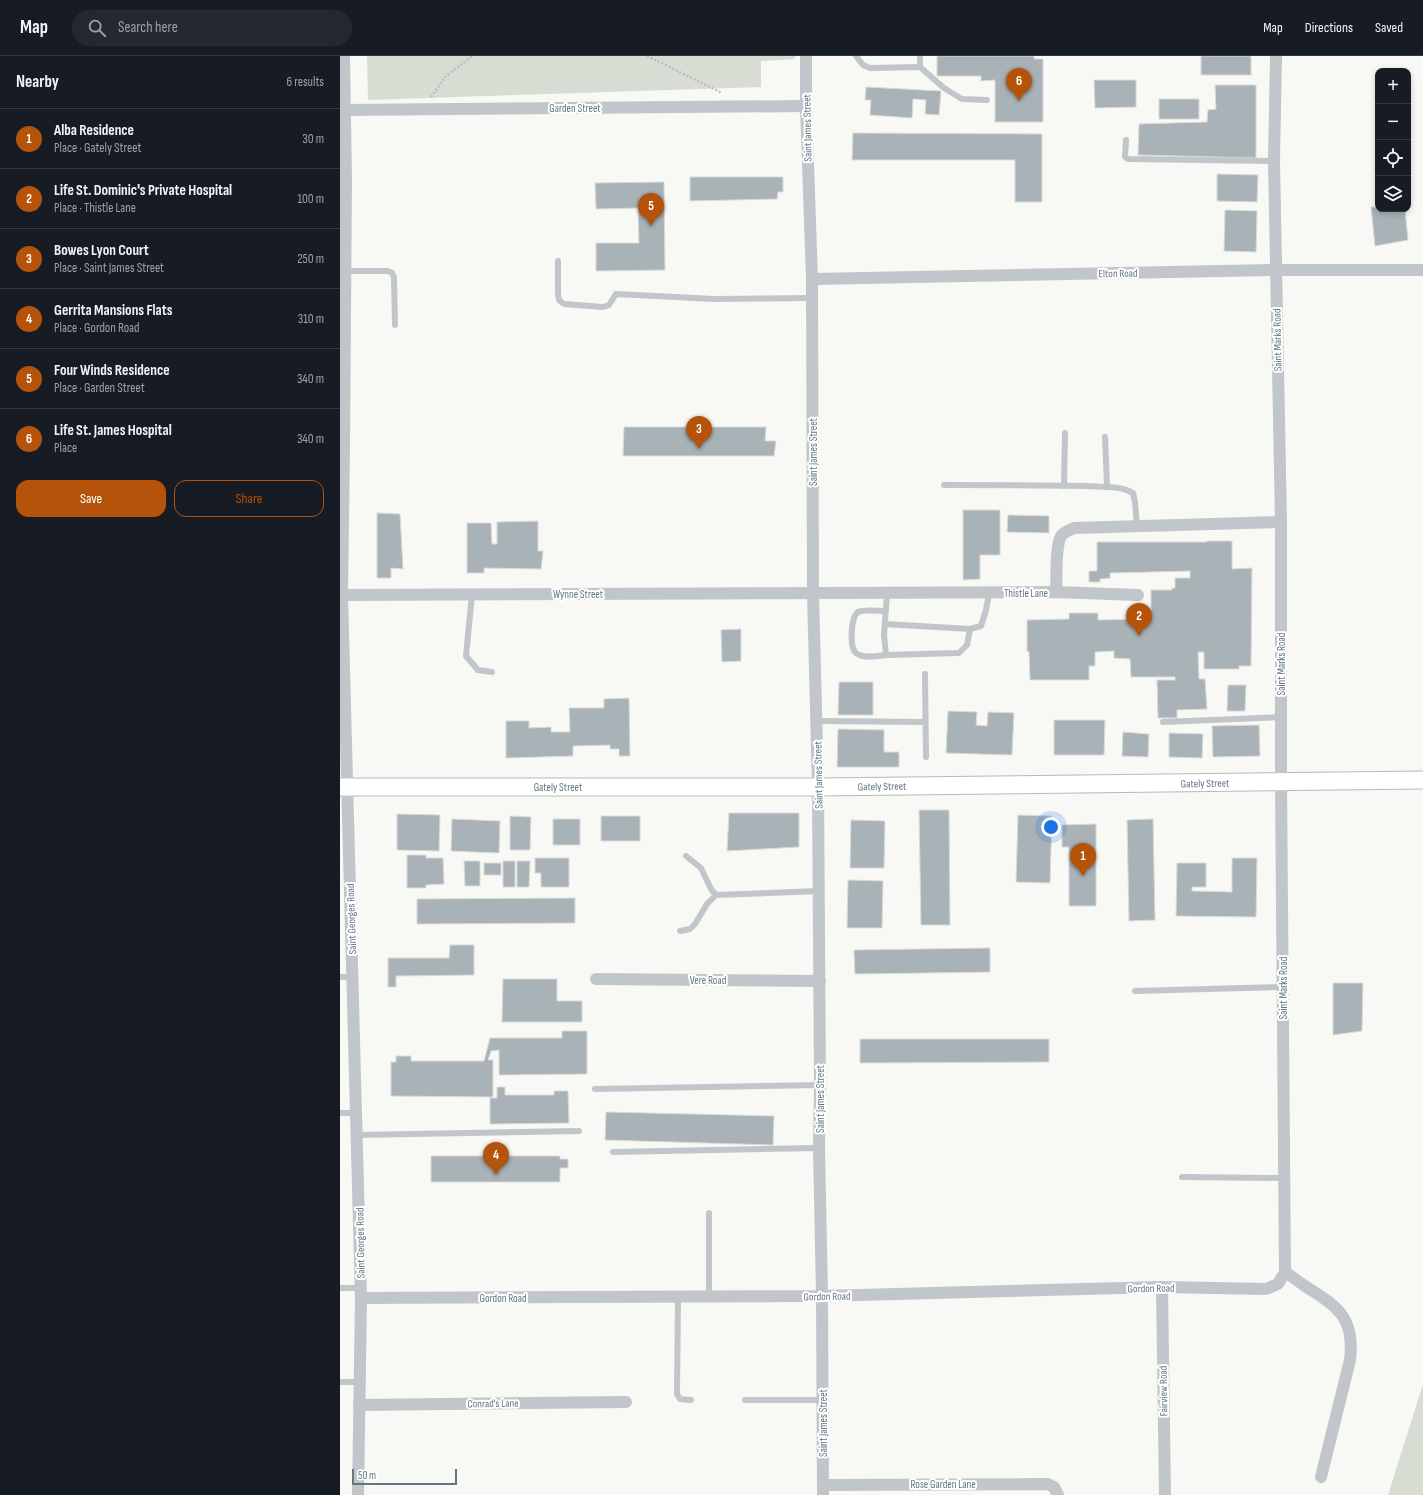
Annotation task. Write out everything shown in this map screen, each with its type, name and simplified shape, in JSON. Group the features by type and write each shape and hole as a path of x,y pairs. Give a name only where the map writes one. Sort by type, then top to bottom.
{"street":[{"name":"Saint James Street","path":"806,56 806,106 812,279 813,593 818,787 820,981 819,1148 822,1296 823,1490"},
{"name":"Saint Marks Road","path":"1276,56 1274,161 1281,522 1282,987 1285,1272"},
{"name":"Saint Georges Road","path":"343,64 345,271 342,426 342,616 344,787 353,977 361,1293 358,1495"},
{"name":"Garden Street","path":"344,110 806,106"},
{"name":"Elton Road","path":"812,279 1276,270 1423,270"},
{"name":"Thistle Lane","path":"813,593 1056,592 1058,547 1061,536 1074,528 1281,522"},
{"path":"1056,592 1138,595"},
{"name":"Wynne Street","path":"342,595 813,593"},
{"name":"Gately Street","path":"344,787 818,787 1423,780"},
{"name":"Vere Road","path":"596,979 820,981"},
{"path":"1285,1272 1326,1299 1339,1311 1347,1322 1350,1333 1352,1347 1350,1360 1321,1478"},
{"name":"Gordon Road","path":"361,1293 709,1297 822,1296 1162,1288 1266,1290 1278,1284 1285,1272"},
{"name":"Fairview Road","path":"1162,1288 1165,1495"},
{"name":"Conrad's Lane","path":"359,1405 626,1402"},
{"name":"Rose Garden Lane","path":"823,1490 1048,1484 1054,1487 1058,1495"}],"lane":[{"path":"856,56 863,65 870,68 920,67 944,88 962,99 987,100"},
{"path":"920,56 920,67"},
{"path":"1126,140 1125,157 1128,159 1274,161"},
{"path":"558,261 558,294 559,300 564,304 603,307 609,305 616,294 714,299 812,298"},
{"path":"345,271 388,271 392,273 394,277 395,325"},
{"path":"1064,433 1064,486"},
{"path":"1105,437 1107,487"},
{"path":"944,485 1107,487 1128,490 1133,492 1137,526"},
{"path":"886,655 885,624 887,593"},
{"path":"885,624 970,629 980,626 986,610 989,593"},
{"path":"472,594 466,656 478,670 492,672"},
{"path":"886,611 860,611 856,613 852,634 852,648 856,653 865,656 959,653 967,645 970,629"},
{"path":"925,674 926,757"},
{"path":"1163,722 1282,717"},
{"path":"817,721 925,722"},
{"path":"686,856 701,868 710,889 716,895"},
{"path":"680,931 690,929 695,924 707,904 716,895 819,891"},
{"path":"340,977 353,977"},
{"path":"1135,991 1282,987"},
{"path":"595,1089 820,1085"},
{"path":"340,1113 356,1113"},
{"path":"357,1135 579,1131"},
{"path":"613,1152 819,1148"},
{"path":"1182,1177 1284,1178"},
{"path":"709,1213 709,1297"},
{"path":"340,1288 361,1293"},
{"path":"678,1297 677,1394 680,1399 690,1400"},
{"path":"340,1382 360,1382"},
{"path":"745,1400 823,1400"}],"path":[{"path":"423,109 446,76 472,56"},
{"path":"647,56 703,83 747,107"}],"shaded area":[{"path":"367,56 795,56 795,59 761,61 761,87 368,100"},
{"path":"1423,1384 1423,1495 1388,1495"}],"building":[{"path":"937,56 1034,56 1034,59 1043,59 1043,122 995,122 995,80 981,81 981,76 937,76"},
{"path":"1201,56 1251,56 1251,75 1201,75"},
{"path":"1094,80 1136,80 1136,107 1095,108"},
{"path":"1215,85 1256,85 1256,158 1138,155 1139,124 1207,122 1208,110 1216,109"},
{"path":"866,87 941,91 939,115 925,114 926,100 913,99 912,118 870,115 871,100 865,100"},
{"path":"1159,99 1199,99 1199,119 1159,119"},
{"path":"853,133 1042,134 1042,202 1015,202 1015,160 852,160"},
{"path":"1217,174 1258,175 1257,202 1217,201"},
{"path":"690,177 783,177 783,192 778,192 777,199 690,201"},
{"path":"664,182 665,270 596,271 596,243 639,243 638,208 596,209 595,183"},
{"path":"1371,207 1375,207 1375,212 1405,212 1408,240 1375,246"},
{"path":"1225,210 1257,211 1256,252 1224,251"},
{"path":"624,427 766,427 765,441 776,441 774,456 623,456"},
{"path":"963,510 1000,510 1000,555 980,555 980,579 963,580"},
{"path":"377,513 400,514 403,569 391,568 391,578 377,578"},
{"path":"1008,515 1049,516 1049,533 1007,532"},
{"path":"538,521 538,551 543,551 541,569 484,568 484,573 467,573 467,523 491,523 492,544 497,544 497,522"},
{"path":"1232,541 1232,569 1252,568 1251,666 1239,666 1239,669 1204,669 1204,652 1198,652 1199,679 1205,679 1207,709 1177,710 1177,718 1158,718 1157,680 1175,680 1175,677 1131,677 1130,659 1114,658 1114,651 1095,652 1095,666 1089,666 1089,680 1030,680 1029,652 1027,651 1027,620 1069,619 1069,613 1098,613 1098,620 1151,619 1151,590 1172,590 1172,588 1175,588 1175,578 1190,578 1190,571 1110,573 1110,578 1100,579 1100,582 1089,582 1089,571 1097,571 1097,542"},
{"path":"741,629 741,661 722,662 721,630"},
{"path":"839,682 873,682 873,715 838,715"},
{"path":"1228,685 1246,685 1245,711 1227,711"},
{"path":"629,698 630,756 619,756 619,749 610,749 610,745 573,746 573,756 506,758 506,721 529,721 529,728 551,727 551,732 570,732 569,708 604,708 604,699"},
{"path":"948,711 977,712 976,725 987,726 988,712 1014,713 1012,755 946,753"},
{"path":"1054,720 1105,720 1104,755 1054,755"},
{"path":"1259,725 1260,756 1213,757 1212,726"},
{"path":"838,729 884,730 884,752 899,752 899,767 837,767"},
{"path":"1123,732 1149,734 1148,757 1122,756"},
{"path":"1169,733 1203,734 1202,758 1169,757"},
{"path":"919,810 949,810 950,925 921,925"},
{"path":"729,813 799,813 799,847 727,851"},
{"path":"397,814 440,815 439,851 397,850"},
{"path":"1018,815 1052,816 1050,883 1016,882"},
{"path":"510,816 531,817 530,850 510,850"},
{"path":"601,816 640,816 640,841 601,841"},
{"path":"452,819 500,821 499,853 451,851"},
{"path":"553,819 580,819 580,845 553,845"},
{"path":"1153,819 1155,920 1129,921 1127,820"},
{"path":"851,820 885,821 884,868 850,868"},
{"path":"1096,824 1096,906 1069,906 1069,847 1062,847 1062,825"},
{"path":"407,855 426,855 426,858 443,858 444,884 426,885 426,888 407,888"},
{"path":"535,858 569,858 569,887 541,887 541,873 535,873"},
{"path":"1232,858 1257,858 1256,917 1176,916 1177,863 1206,863 1206,887 1192,887 1192,891 1232,892"},
{"path":"464,861 480,861 480,886 465,886"},
{"path":"503,861 515,861 515,887 503,887"},
{"path":"517,861 530,861 529,887 517,887"},
{"path":"484,863 501,863 501,875 484,875"},
{"path":"848,880 883,881 882,928 847,928"},
{"path":"575,898 575,923 417,924 417,899"},
{"path":"450,945 474,945 474,975 396,976 396,987 388,987 388,958 449,958"},
{"path":"990,948 990,972 855,974 854,950"},
{"path":"503,979 557,979 557,1001 582,1001 582,1022 502,1022"},
{"path":"1333,983 1363,983 1362,1031 1333,1035"},
{"path":"562,1031 587,1031 587,1074 499,1075 499,1050 491,1051 488,1060 493,1060 493,1097 391,1096 391,1062 396,1062 396,1056 411,1056 411,1061 484,1061 490,1038 562,1038"},
{"path":"860,1039 1049,1039 1049,1062 860,1063"},
{"path":"497,1087 505,1087 505,1095 554,1095 554,1091 568,1091 569,1123 490,1124 490,1098 497,1098"},
{"path":"606,1112 774,1116 773,1145 605,1140"},
{"path":"431,1156 560,1156 560,1159 568,1159 568,1168 560,1168 560,1182 431,1182"}],"place":[{"name":"Life St. James Hospital","path":"1019,101"},
{"name":"Four Winds Residence","path":"651,226"},
{"name":"Bowes Lyon Court","path":"699,449"},
{"name":"Life St. Dominic's Private Hospital","path":"1139,636"},
{"name":"Alba Residence","path":"1083,876"},
{"name":"Gerrita Mansions Flats","path":"496,1175"}]}
